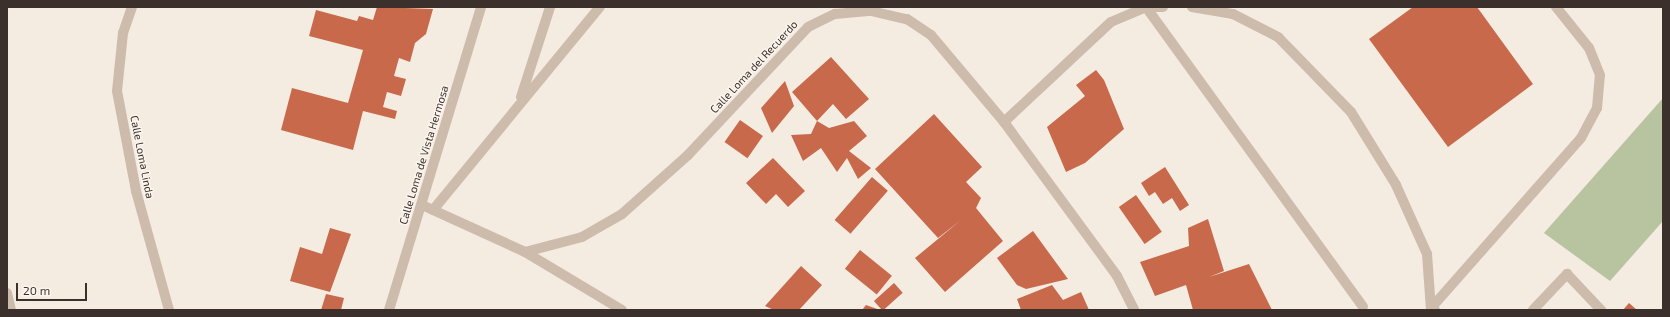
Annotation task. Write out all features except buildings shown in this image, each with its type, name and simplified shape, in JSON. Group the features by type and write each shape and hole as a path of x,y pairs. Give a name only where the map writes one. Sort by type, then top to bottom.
{"street":[{"name":"Calle Loma Linda","path":"132,7 123,33 117,91 136,191 169,310"},
{"name":"Calle Loma de Vista Hermosa","path":"388,310 422,205 481,7"},
{"path":"520,101 550,7"},
{"path":"433,210 520,101 600,7"},
{"path":"1004,122 1111,22 1146,8 1163,7"},
{"path":"1192,7 1232,11 1278,37 1351,112 1396,185 1427,254 1432,309"},
{"path":"1432,309 1581,138 1597,108 1600,75 1589,48 1556,7"},
{"path":"1146,8 1363,307"},
{"name":"Calle Loma del Recuerdo","path":"525,252 582,237 622,214 688,156 808,27 835,14 871,9 907,20 931,36 1004,122 1117,276 1134,310"},
{"path":"422,205 525,252 622,310"},
{"path":"1533,310 1566,274 1601,310"},
{"path":"7,293 11,310"}],"green space":[{"path":"1663,98 1663,221 1610,281 1544,233"}]}
